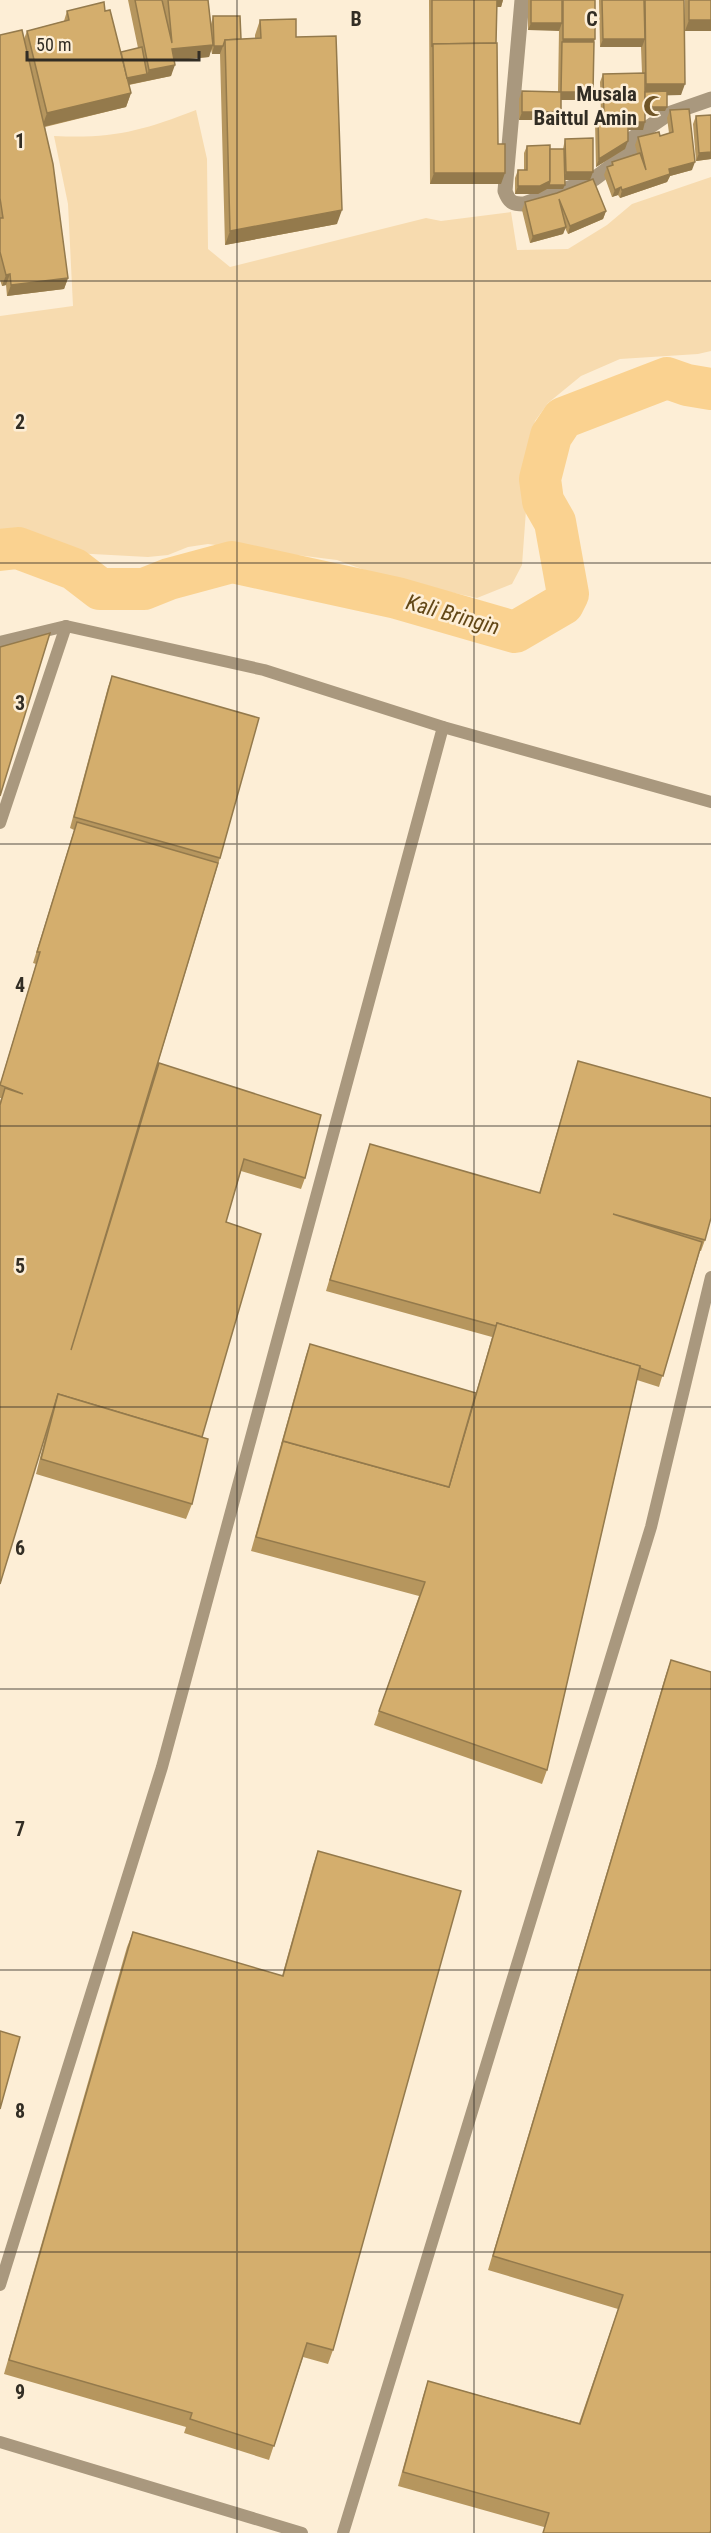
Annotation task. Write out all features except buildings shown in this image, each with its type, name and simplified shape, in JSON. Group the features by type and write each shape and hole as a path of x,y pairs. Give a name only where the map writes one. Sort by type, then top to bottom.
{"street":[{"path":"522,0 505,191 508,200 513,204 524,204 594,179 630,152 630,140 668,114 711,99"}],"lane":[{"path":"0,823 66,626"},
{"path":"0,642 66,626 264,670 443,727 711,802"},
{"path":"0,2285 162,1767 443,727"},
{"path":"343,2533 651,1527 711,1277"},
{"path":"0,2442 302,2533"}],"shaded area":[{"path":"196,110 207,159 208,249 230,267 426,218 441,221 511,212 517,250 568,249 607,225 632,204 711,177 711,351 698,354 620,359 581,376 548,403 535,421 531,442 522,565 512,584 477,598 387,578 337,560 208,544 188,547 168,555 148,557 74,553 35,534 0,531 0,316 73,306 68,204 54,136 110,135 143,128"}],"waterway":[{"name":"Kali Bringin","path":"0,550 18,548 74,569 100,589 144,589 169,579 232,562 397,598 515,632 563,604 568,594 555,522 543,501 540,479 551,436 563,418 667,378 687,385 711,389"}],"place":[{"name":"Musala Baittul Amin","path":"654,106"}]}
